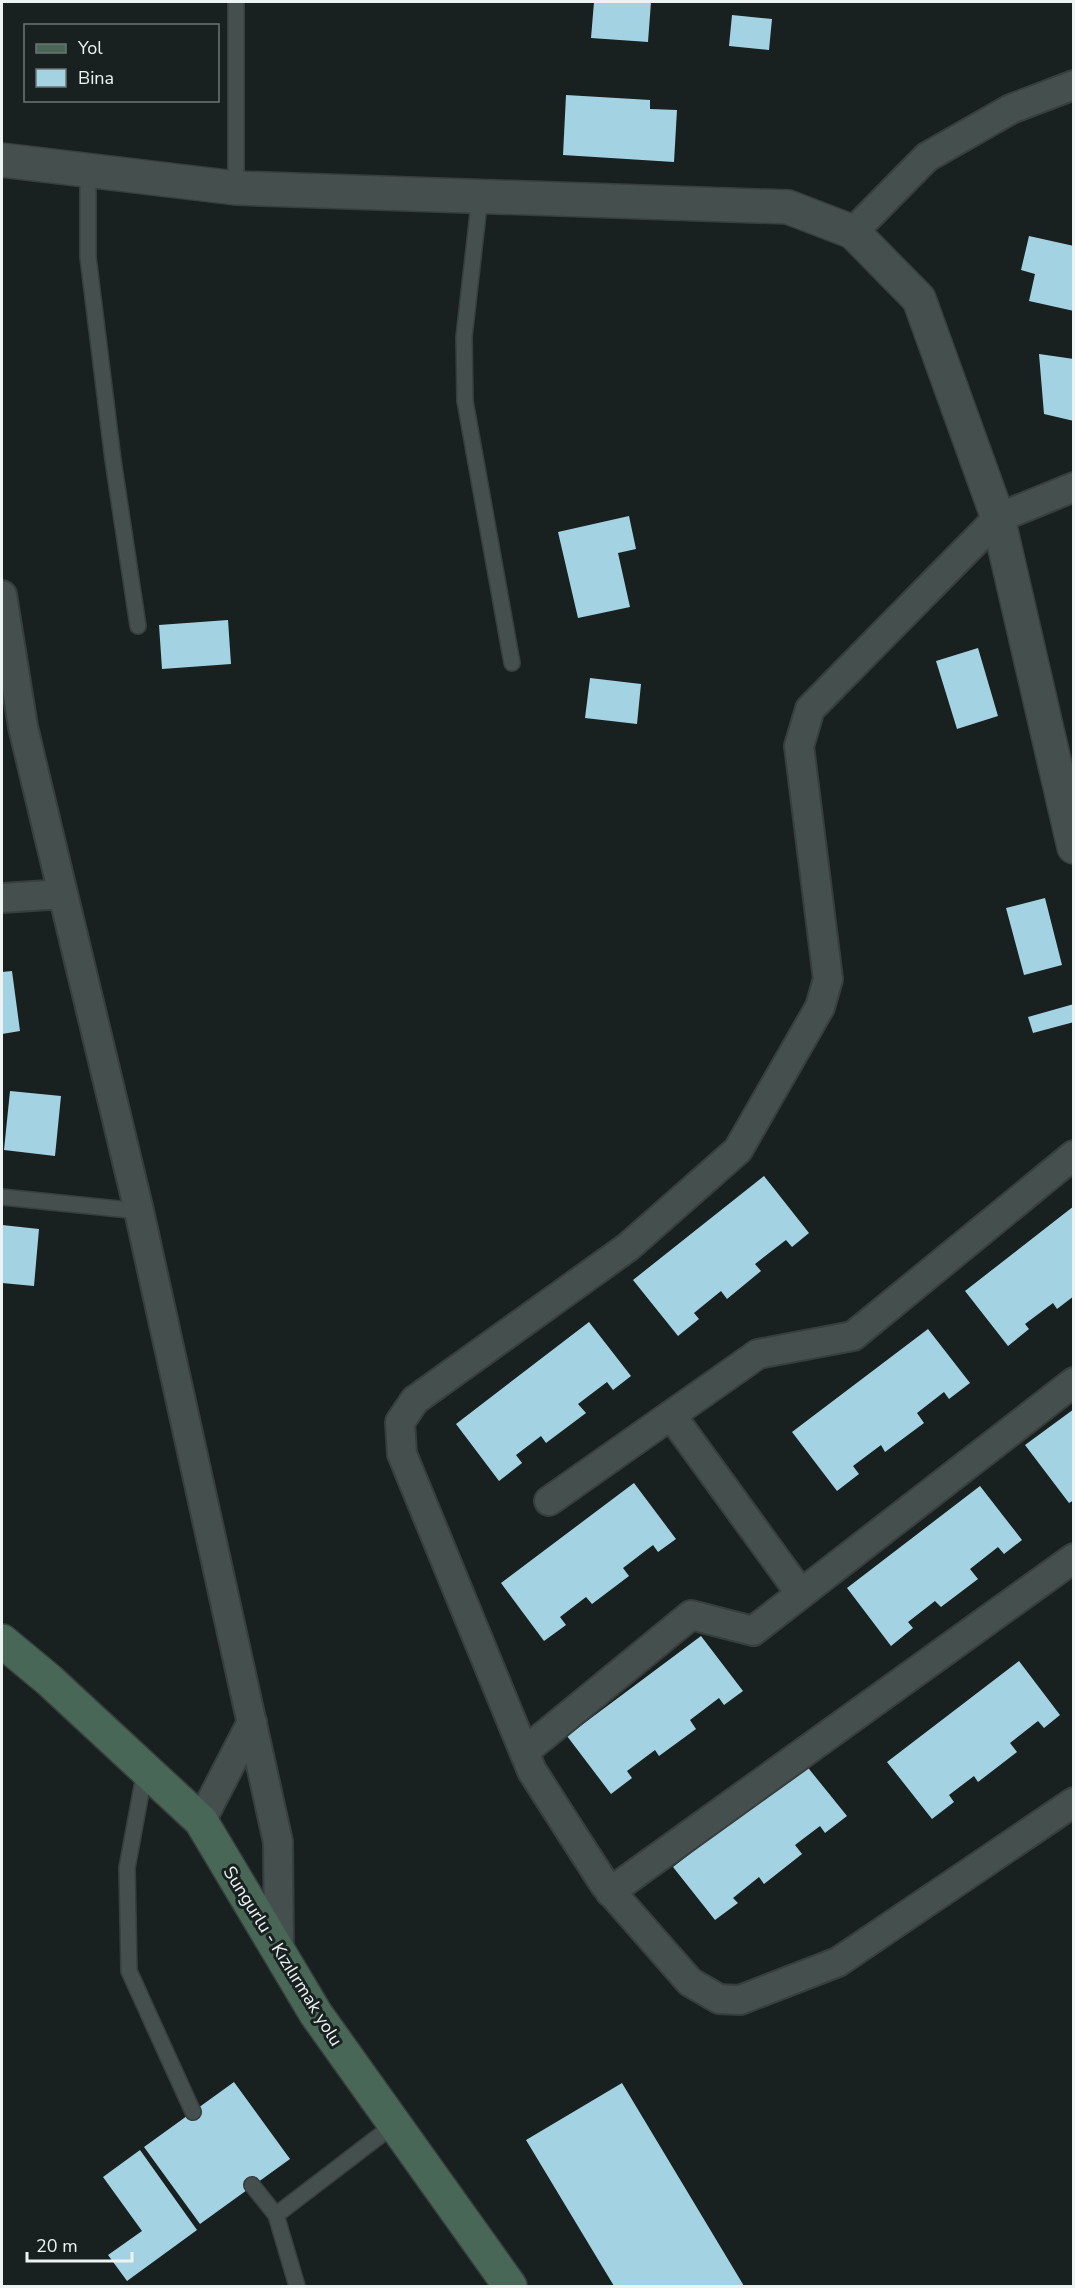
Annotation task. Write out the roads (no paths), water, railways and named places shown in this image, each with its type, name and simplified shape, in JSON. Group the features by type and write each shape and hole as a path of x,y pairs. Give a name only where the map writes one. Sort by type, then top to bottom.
{"main road":[{"name":"Sungurlu - Kızılırmak yolu","path":"2,1641 48,1680 201,1821 316,2014 510,2286"}],"street":[{"path":"853,232 927,157 1011,110 1074,85"},
{"path":"2,160 236,188 788,207 853,232 919,299 999,518 1074,847"},
{"path":"1074,487 999,518 810,709 799,746 828,979 820,1007 738,1150 628,1247 416,1400 400,1422 402,1454 532,1771 610,1892 690,1982 719,1999 740,2000 838,1962 1074,1802"},
{"path":"2,595 23,727 138,1211 279,1842 279,1952"},
{"path":"2,898 63,894"},
{"path":"549,1501 758,1354 853,1336 1074,1155"},
{"path":"524,1752 691,1616 753,1631 1074,1382"},
{"path":"671,1415 801,1594"},
{"path":"610,1892 1074,1558"},
{"path":"201,1821 252,1722"}],"lane":[{"path":"236,2 236,188"},
{"path":"88,170 88,257 112,460 138,626"},
{"path":"480,196 464,337 465,401 512,663"},
{"path":"2,1197 138,1211"},
{"path":"145,1770 127,1868 129,1971 193,2112"},
{"path":"276,2215 394,2124"},
{"path":"252,2186 276,2215 297,2286"}]}
